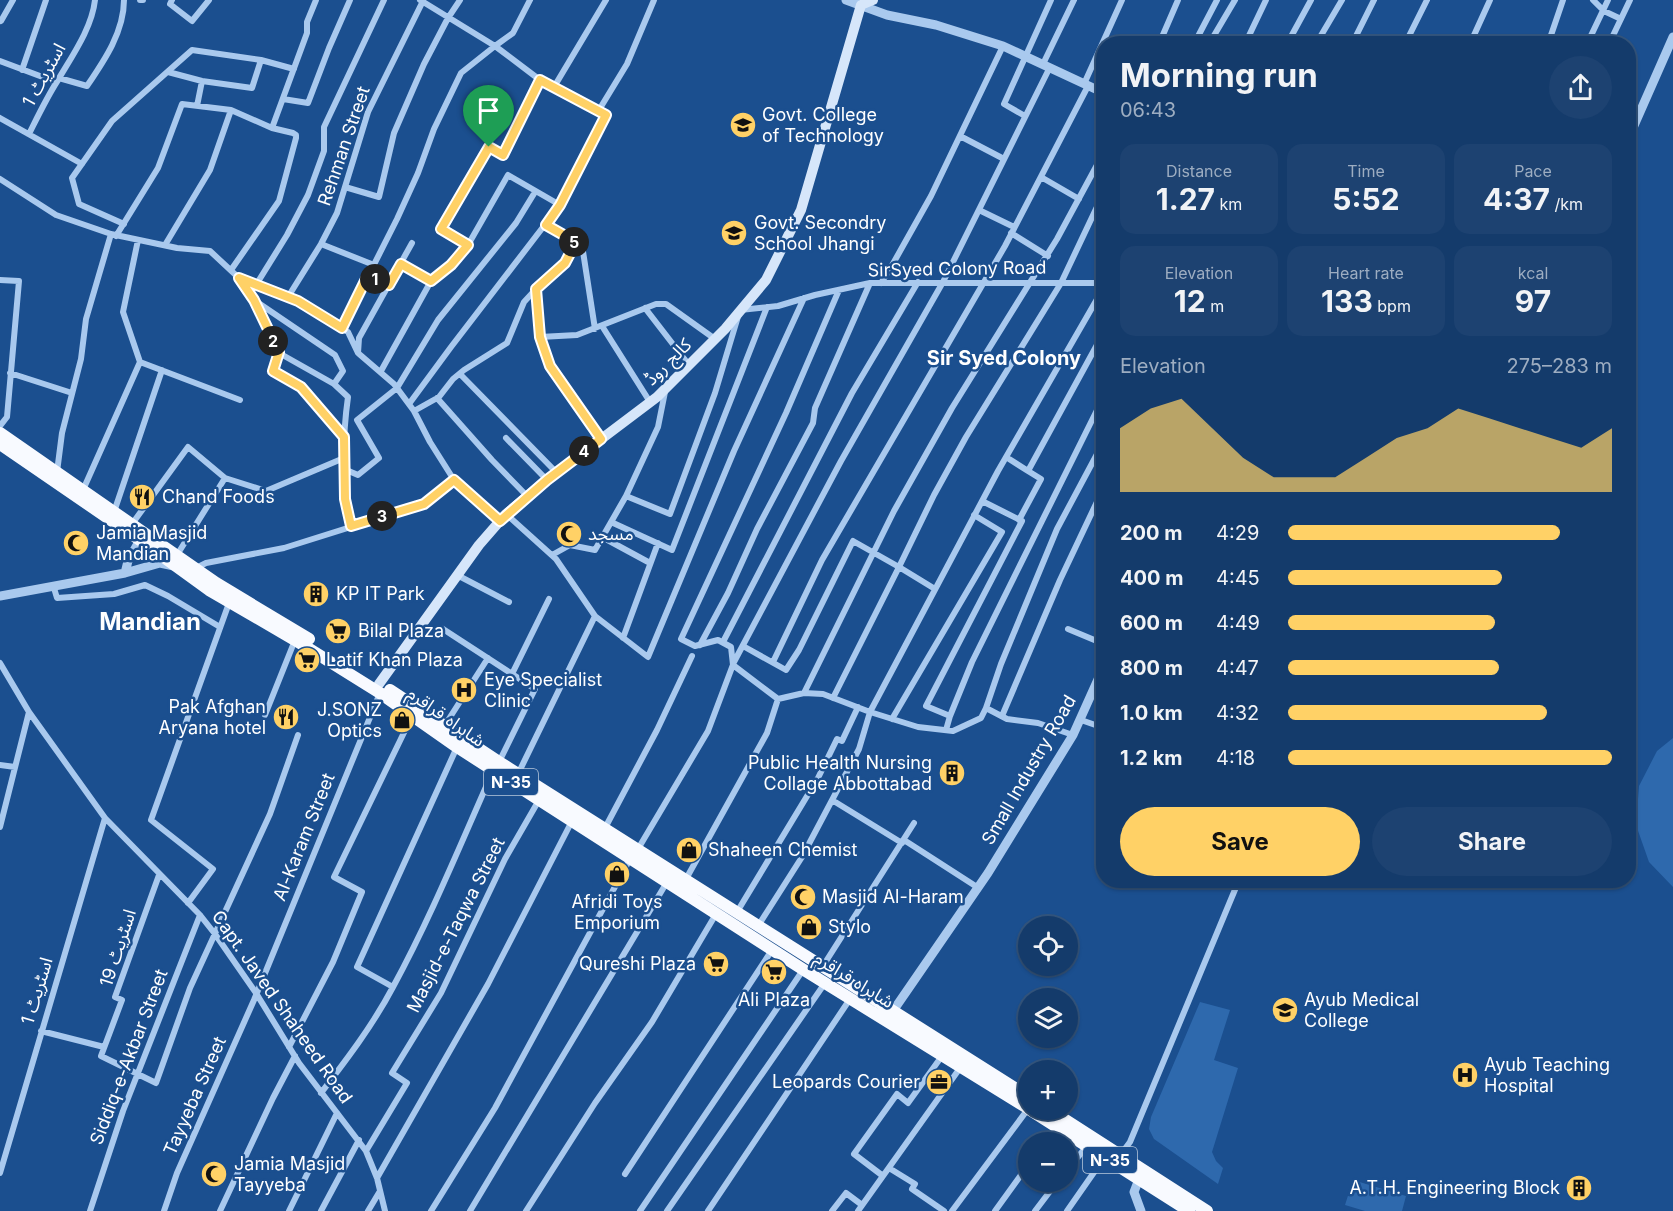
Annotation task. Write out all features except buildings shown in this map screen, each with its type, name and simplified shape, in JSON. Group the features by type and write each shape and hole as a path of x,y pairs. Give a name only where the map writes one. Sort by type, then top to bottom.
{"highway":[{"name":"شاہراہ قراقرم","path":"0,433 8,446 140,540 177,561 196,568 379,688 457,747 518,774 605,828 667,881 717,914 850,999 889,1016 1018,1099"},
{"name":"شاہراہ قراقرم","path":"8,446 57,472 132,524 229,603 445,725 540,799 572,820 686,879 823,967 960,1068 1018,1100"},
{"name":"شاہراہ قراقرم","path":"1049,1120 1087,1145 1118,1158 1139,1179 1189,1211"},
{"name":"شاہراہ قراقرم","path":"1064,1120 1118,1158 1207,1211"}],"main road":[{"path":"862,3 873,0"},
{"name":"کالج روڈ","path":"379,688 457,575 503,517 556,472 666,388 715,339 766,280 801,210 862,3"}],"street":[{"path":"0,20 13,0"},
{"path":"22,70 46,0"},
{"name":"اسٹریٹ 1","path":"0,118 29,134 86,28 95,0"},
{"path":"0,61 22,70 87,86 108,55 124,12 124,0"},
{"path":"172,0 170,4 192,21 209,0"},
{"path":"272,128 307,33 307,22 316,0"},
{"path":"283,99 308,103 350,0"},
{"path":"256,285 287,236 308,195 324,151 324,127 384,0"},
{"path":"345,187 379,197 394,134 424,64 460,0"},
{"path":"342,328 418,173 461,73 513,33 530,0"},
{"path":"554,87 606,0"},
{"path":"599,110 627,64 654,0"},
{"path":"846,0 862,3 887,15 936,25 1003,46 1096,89"},
{"path":"1025,116 1004,104 1051,0"},
{"path":"431,1211 495,1108 634,853 708,731 733,665 841,461 943,282 1025,116 1074,0"},
{"path":"1107,36 1122,0"},
{"path":"1162,36 1178,0"},
{"path":"1198,36 1218,0"},
{"path":"1214,36 1235,0"},
{"path":"1249,36 1266,0"},
{"path":"1291,36 1311,0"},
{"path":"1321,36 1342,0"},
{"path":"1356,36 1374,0"},
{"path":"1409,36 1427,0"},
{"path":"1474,36 1490,0"},
{"path":"1551,36 1563,0"},
{"path":"1593,0 1604,11 1621,19"},
{"path":"1591,36 1608,0"},
{"path":"1613,36 1630,0"},
{"path":"409,404 560,205 606,117 605,113 540,80 495,46 421,1"},
{"name":"Rehman Street","path":"288,297 337,213 368,112 421,1"},
{"path":"1636,121 1673,37"},
{"path":"880,283 931,196 1003,46"},
{"path":"124,224 79,204 72,178 112,121 192,50 261,60 294,69"},
{"path":"168,72 202,81 252,88 261,60"},
{"path":"773,662 822,560 984,283 1041,177 1096,61"},
{"path":"468,245 441,229 489,147 503,155 540,80"},
{"path":"197,105 202,81"},
{"path":"57,472 62,433 81,359 86,319 114,235 124,224 158,168 182,104 231,110 272,128 296,135 284,190 279,201 231,270"},
{"path":"165,245 210,170 231,110"},
{"path":"29,134 82,164"},
{"path":"960,136 1004,159"},
{"path":"804,693 874,551 952,408 1048,256 1096,167"},
{"path":"381,371 431,281 451,265 468,245 508,175 560,205"},
{"path":"1041,177 1079,199"},
{"path":"0,179 56,215 114,235 165,245 210,250 231,270 254,300 279,352 334,384 348,397 344,469 345,499 351,526"},
{"path":"344,469 358,475 379,458 357,420 397,388 438,320 516,223 536,192"},
{"path":"833,698 934,495 966,437 1061,283 1096,209"},
{"path":"979,210 1048,256"},
{"path":"414,411 436,398 460,374 507,343 524,302 565,263 576,242 546,225"},
{"path":"83,490 140,362 123,312 138,240"},
{"path":"358,353 359,338 412,243"},
{"path":"321,244 374,265"},
{"path":"582,245 595,329"},
{"path":"401,264 431,281"},
{"path":"368,275 389,285"},
{"path":"239,278 298,301 348,332 358,353 381,371 409,404 454,480 552,555 595,616 648,657 734,451 804,298"},
{"path":"0,280 19,281 7,417 0,426"},
{"path":"723,642 852,393 918,282"},
{"name":"SirSyed Colony Road","path":"741,310 778,306 870,283 1096,282"},
{"path":"700,645 728,593 757,529 813,423 815,408 870,283"},
{"path":"536,289 540,337 550,366 601,439"},
{"path":"778,699 733,665 731,647 723,642 718,640 695,646 681,639 786,413 839,290"},
{"path":"254,300 335,355 343,372 334,384"},
{"path":"758,926 802,857 859,749 870,712 974,515 1096,301"},
{"path":"540,337 577,335 656,304 666,304 715,339"},
{"path":"611,522 672,550 767,307"},
{"path":"645,308 689,364"},
{"path":"626,496 670,514 715,393 741,310"},
{"path":"602,326 650,402"},
{"path":"1028,471 1096,347"},
{"path":"279,352 273,371 301,387 344,437"},
{"path":"140,362 240,400"},
{"path":"114,512 162,370"},
{"path":"10,373 72,393"},
{"path":"460,374 556,472"},
{"path":"552,555 570,545 595,550 626,496 658,427 666,388"},
{"path":"436,398 527,496"},
{"path":"946,730 972,662 1096,412"},
{"path":"506,438 547,480"},
{"path":"132,524 188,447 225,478 266,491 344,458"},
{"path":"778,699 804,693 823,694 918,727 952,731 981,718 1057,529 1096,456"},
{"path":"1006,457 1041,479 1019,520"},
{"path":"0,596 54,588 177,561 225,478"},
{"path":"196,568 206,563 284,548 424,504 454,480"},
{"path":"950,716 926,706 1022,521 982,501"},
{"path":"1002,716 1060,580 1096,504"},
{"path":"892,719 1002,532 974,515"},
{"path":"602,537 650,563"},
{"path":"124,573 140,540"},
{"path":"743,646 786,670 799,651 854,541 935,589"},
{"path":"623,638 658,543"},
{"path":"457,575 509,602"},
{"path":"54,588 57,598 114,594 145,585 220,627"},
{"path":"512,674 549,599"},
{"path":"188,903 213,868 151,820 229,603"},
{"path":"518,774 595,616"},
{"path":"321,1093 358,1044 393,987 496,766 535,689 443,629"},
{"path":"1068,629 1096,641"},
{"path":"265,715 295,640"},
{"path":"605,828 657,730 692,656"},
{"path":"445,725 488,658"},
{"name":"Capt. Javed Shaheed Road","path":"0,663 29,711 105,818 216,934 295,1056 366,1151 381,1190 385,1211"},
{"name":"Small Industry Road","path":"889,1016 978,887 1073,735 1096,685"},
{"name":"Al-Karam Street","path":"256,993 379,688"},
{"path":"686,879 767,733 778,699"},
{"path":"737,912 813,788 837,739 842,741 858,707"},
{"path":"986,708 1007,719 1038,723 1073,735"},
{"path":"0,827 29,711"},
{"path":"289,1047 333,962 362,892 334,877 412,715"},
{"path":"1081,720 1096,725"},
{"path":"40,1031 104,1047 100,1056 156,1083 190,988 270,814 298,735"},
{"path":"393,987 357,968 457,747"},
{"path":"0,765 15,767"},
{"name":"Masjid-e-Taqwa Street","path":"366,1151 407,1083 392,1073 441,993 505,859 540,799"},
{"path":"832,800 978,887"},
{"name":"اسٹریٹ 1","path":"0,1173 40,1031 105,818"},
{"path":"377,1178 488,984 572,820"},
{"path":"823,967 914,823"},
{"name":"اسٹریٹ 19","path":"104,1047 122,1000 115,997 159,875"},
{"path":"470,1211 667,881"},
{"path":"1067,1211 1097,1168 1118,1158 1130,1142 1236,888"},
{"path":"526,1211 595,1103 651,1022 717,914"},
{"name":"Siddiq-e-Akbar Street","path":"90,1211 123,1111 200,915"},
{"path":"625,1174 772,950"},
{"path":"640,1211 804,970"},
{"path":"667,1211 825,983"},
{"name":"Tayyeba Street","path":"164,1211 177,1173 256,993"},
{"path":"708,1211 850,999"},
{"path":"220,1211 295,1056"},
{"path":"884,1176 854,1154 897,1094 908,1102 942,1056"},
{"path":"832,1211 846,1193 862,1209 960,1068"},
{"path":"289,1211 338,1113"},
{"path":"952,1211 1019,1120"},
{"path":"1053,1132 1057,1126"},
{"path":"321,1211 359,1140"},
{"path":"1078,1156 1087,1145"},
{"path":"889,1168 915,1184 912,1189 944,1211"},
{"path":"995,1211 1018,1179"},
{"path":"1138,1209 1134,1192 1139,1179"},
{"path":"368,1211 381,1190"},
{"path":"1035,1211 1049,1192"}],"shaded area":[{"path":"1673,738 1673,887 1649,862 1636,825 1639,786 1657,751"},
{"path":"1200,1002 1230,1010 1214,1060 1238,1068 1212,1152 1216,1161 1223,1168 1218,1184 1154,1139 1149,1129 1151,1117"},
{"path":"1353,1180 1406,1196 1402,1211 1365,1211 1345,1205"}],"place":[{"name":"Govt. College of Technology","path":"743,125"},
{"name":"Govt. Secondry School Jhangi","path":"734,233"},
{"name":"Chand Foods","path":"142,497"},
{"name":"مسجد","path":"569,534"},
{"name":"Jamia Masjid Mandian","path":"76,543"},
{"name":"KP IT Park","path":"316,594"},
{"name":"Bilal Plaza","path":"338,631"},
{"name":"Latif Khan Plaza","path":"307,660"},
{"name":"Eye Specialist Clinic","path":"464,690"},
{"name":"Pak Afghan Aryana hotel","path":"286,717"},
{"name":"J.SONZ Optics","path":"402,720"},
{"name":"Public Health Nursing Collage Abbottabad","path":"952,773"},
{"name":"Shaheen Chemist","path":"689,850"},
{"name":"Afridi Toys Emporium","path":"617,874"},
{"name":"Masjid Al-Haram","path":"803,897"},
{"name":"Stylo","path":"809,927"},
{"name":"Qureshi Plaza","path":"716,964"},
{"name":"Ali Plaza","path":"774,972"},
{"name":"Ayub Medical College","path":"1285,1010"},
{"name":"Ayub Teaching Hospital","path":"1465,1075"},
{"name":"Leopards Courier","path":"939,1082"},
{"name":"Jamia Masjid Tayyeba","path":"214,1174"},
{"name":"A.T.H. Engineering Block","path":"1579,1188"}],"district":[{"name":"Sir Syed Colony","path":"1004,358"},
{"name":"Mandian","path":"150,622"}],"route":[{"path":"540,80 606,115 560,205 546,225 576,242 565,263 536,289 540,337 550,366 601,439 547,480 500,521 454,480 424,504 351,526 345,499 344,437 301,387 273,371 279,352 254,300 239,278 298,301 342,328 368,275 389,285 401,264 431,281 451,265 468,245 441,229 489,147 503,155 540,80"}]}
